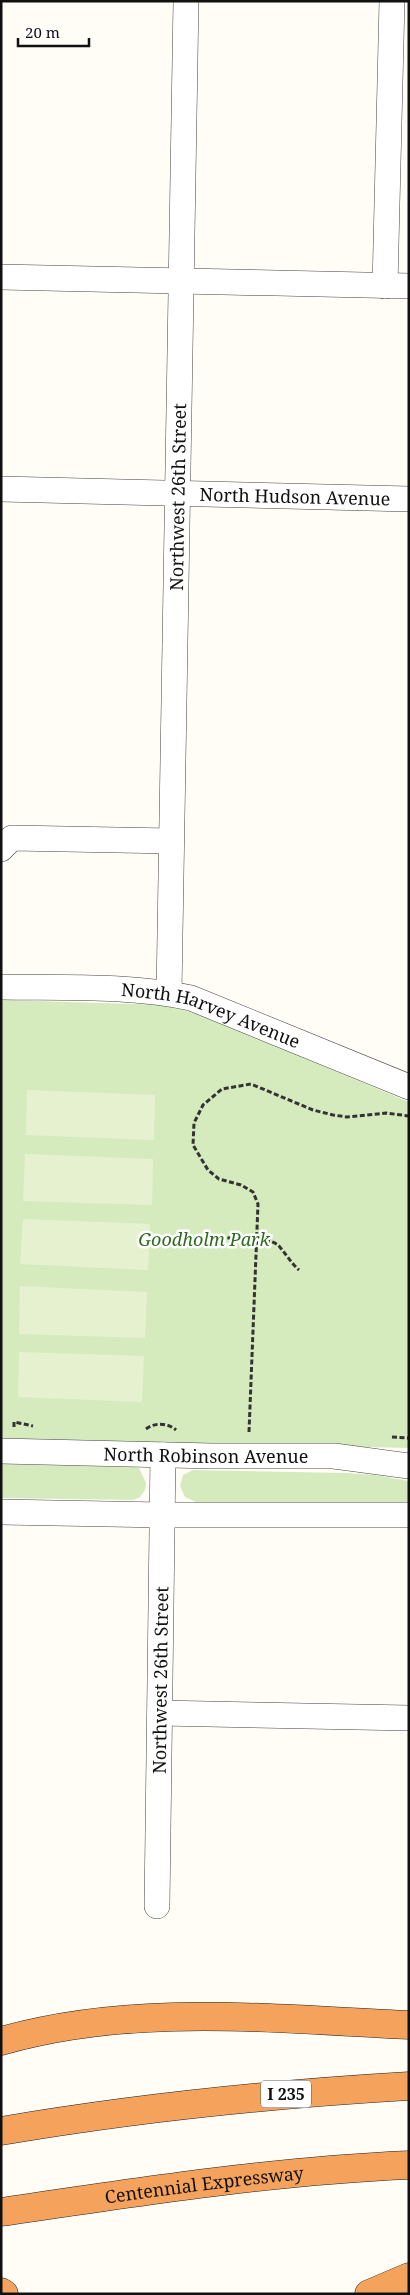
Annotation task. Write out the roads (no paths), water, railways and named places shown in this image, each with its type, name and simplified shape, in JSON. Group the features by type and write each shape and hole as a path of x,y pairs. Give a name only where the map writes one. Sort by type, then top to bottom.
{"highway":[{"path":"1,2041 71,2025 114,2019 166,2016 409,2024"},
{"name":"I 235","path":"1,2131 164,2108 311,2091 409,2086"},
{"name":"Centennial Expressway","path":"1,2212 174,2186 332,2169 409,2165"},
{"path":"370,2294 409,2277"}],"street":[{"name":"Northwest 26th Street","path":"169,993 186,1"},
{"path":"1,277 397,286 392,1"},
{"name":"North Hudson Avenue","path":"1,489 409,499"},
{"path":"1,849 12,838 171,841"},
{"name":"North Harvey Avenue","path":"1,987 129,990 169,993 207,1004 409,1087"},
{"name":"North Robinson Avenue","path":"1,1451 334,1456 409,1466"},
{"name":"Northwest 26th Street","path":"157,1906 163,1454"},
{"path":"1,1512 163,1515 409,1514"},
{"path":"160,1713 409,1718"}],"park label":[{"name":"Goodholm Park","path":"204,1239"}]}
